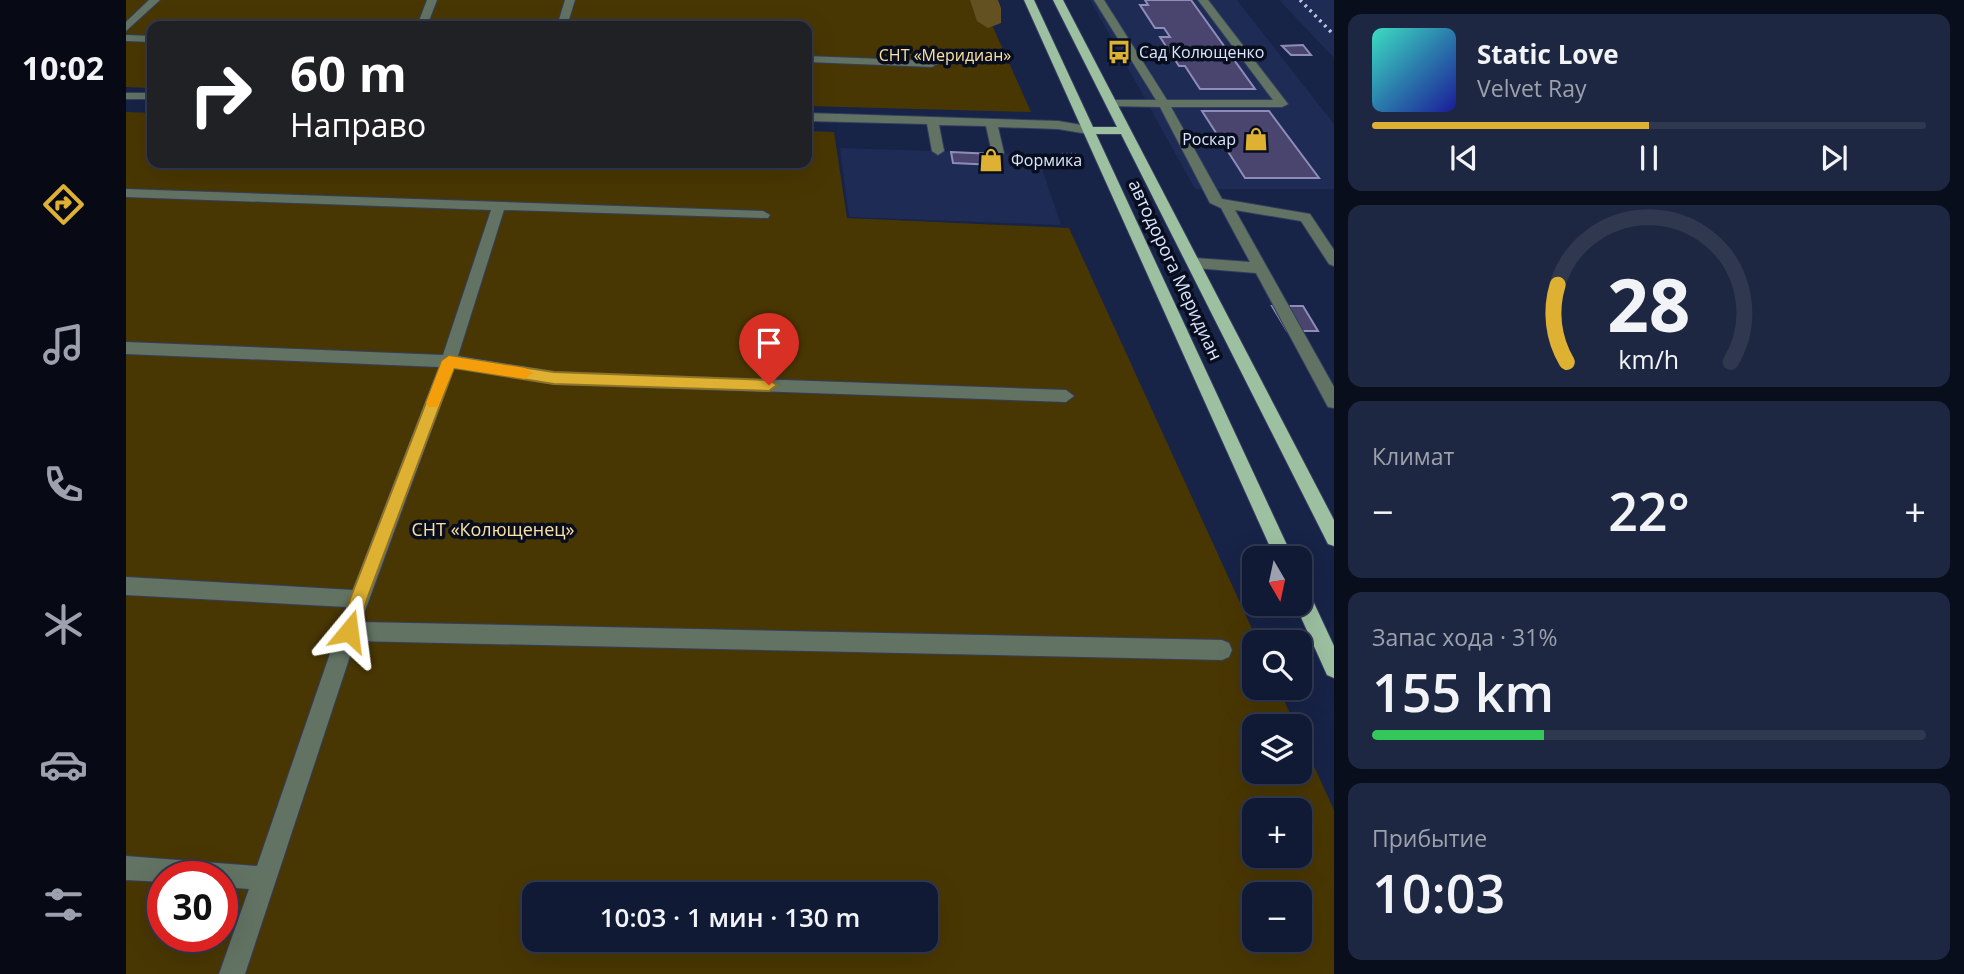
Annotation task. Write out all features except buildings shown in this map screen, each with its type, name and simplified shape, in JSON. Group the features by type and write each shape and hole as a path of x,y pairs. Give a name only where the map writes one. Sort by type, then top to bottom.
{"main road":[{"name":"автодорога Меридиан","path":"1029,0 1279,546"},
{"name":"автодорога Меридиан","path":"1058,0 1334,538"},
{"path":"1088,130 1126,131"},
{"path":"1310,616 1334,668"}],"street":[{"path":"126,28 155,0"},
{"path":"424,21 432,0"},
{"path":"564,21 570,0"},
{"path":"1100,0 1164,104 1217,204 1305,217 1334,261"},
{"path":"1111,103 1282,104 1203,0"},
{"path":"126,38 147,39"},
{"path":"812,59 932,64"},
{"path":"126,96 147,96"},
{"path":"812,117 1058,125 1088,130"},
{"path":"932,121 938,151"},
{"path":"991,123 998,153"},
{"path":"126,193 763,215"},
{"path":"232,974 359,599 449,361 499,205"},
{"path":"1226,205 1334,402"},
{"path":"1195,263 1260,268"},
{"path":"126,348 449,361 554,378 1066,396"},
{"path":"126,586 359,599"},
{"path":"349,631 1222,650"},
{"path":"126,868 264,878"}],"shaded area":[{"path":"970,0 998,0 1001,23 988,28 977,21"},
{"path":"1090,0 1237,0 1334,124 1334,189 1195,189"},
{"path":"1279,0 1334,0 1334,58"},
{"path":"840,148 1037,154 1061,225 849,217"}],"green space":[{"name":"СНТ «Меридиан»","path":"126,0 981,0 1031,112 812,106 812,21 147,21 147,88 126,87"},
{"name":"СНТ «Колющенец»","path":"126,112 147,113 147,168 812,168 812,131 834,132 847,218 1069,228 1242,607 1242,616 1246,616 1253,630 1242,630 1242,700 1284,700 1290,714 1242,714 1242,784 1312,784 1312,762 1334,810 1334,974 126,974"}],"railway":[{"path":"1300,0 1334,35"}],"slow traffic":[{"path":"433,403 449,361 525,373"}],"place":[{"name":"Сад Колющенко","path":"1119,52"},
{"name":"Роскар","path":"1256,139"},
{"name":"Формика","path":"991,160"}],"route":[{"path":"349,631 449,361 554,378 769,385"}]}
